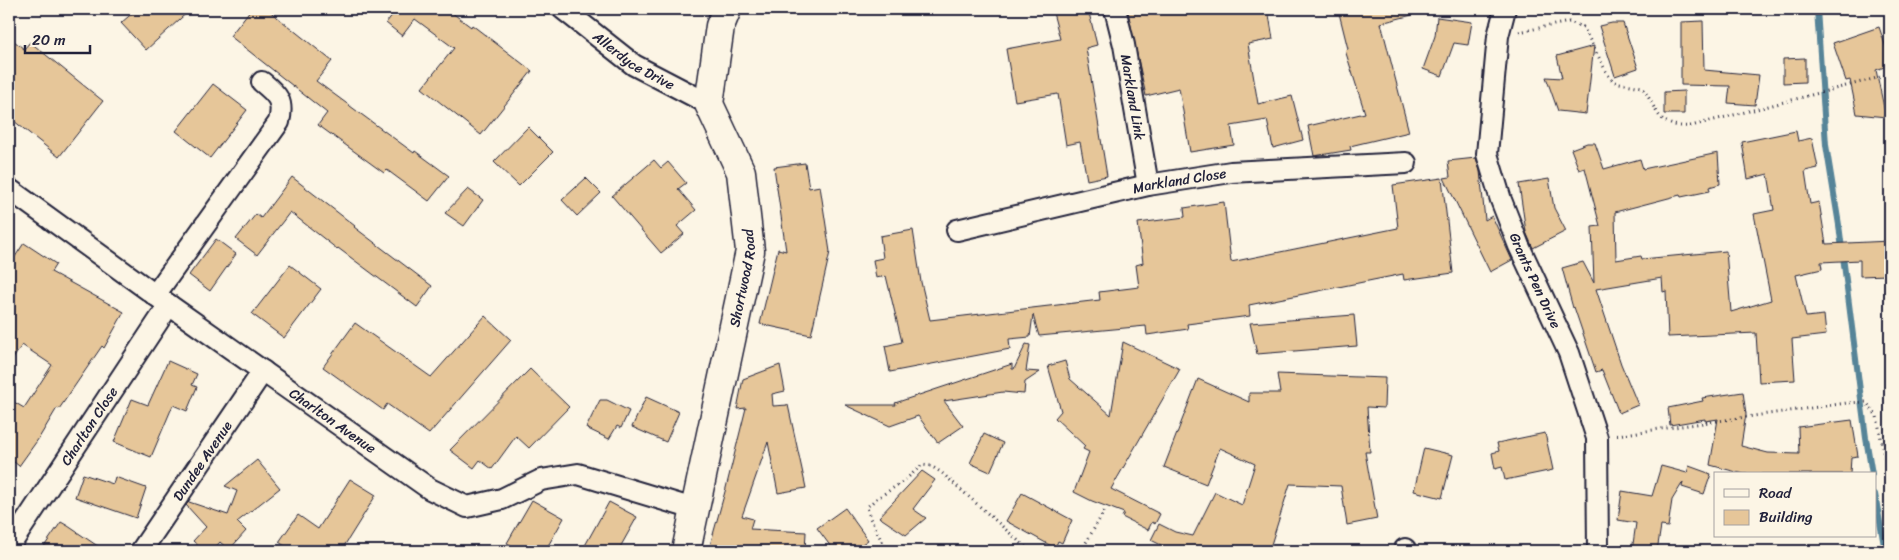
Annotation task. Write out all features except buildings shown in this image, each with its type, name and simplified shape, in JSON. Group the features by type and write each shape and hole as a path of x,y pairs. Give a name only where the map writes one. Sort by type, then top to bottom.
{"main road":[{"path":"709,104 720,26 727,9"},
{"name":"Shortwood Road","path":"686,551 750,251 741,172 709,104"}],"street":[{"name":"Allerdyce Drive","path":"563,9 634,65 709,104"},
{"name":"Markland Link","path":"1115,9 1124,45 1148,185"},
{"name":"Grants Pen Drive","path":"1505,9 1498,36 1487,154 1501,200 1519,246 1569,353 1597,438 1598,551"},
{"name":"Charlton Close","path":"9,547 162,300 278,122 282,110 280,101 274,92 262,82"},
{"name":"Markland Close","path":"957,230 1148,185 1231,172 1406,162"},
{"name":"Charlton Avenue","path":"9,189 162,300 430,489 467,507 502,500 541,480 578,474 694,509"},
{"name":"Dundee Avenue","path":"141,551 263,371"}],"path":[{"path":"1498,36 1569,22 1583,27 1614,82 1642,87 1662,120 1675,127 1690,126 1834,90 1885,76 1890,71"},
{"path":"1597,438 1847,403 1866,402 1877,416 1890,490"},
{"path":"885,551 886,547 870,518 868,507 876,499 904,481 922,465 931,466 942,473 1030,551"},
{"path":"1081,551 1105,510"}],"waterway":[{"path":"1817,9 1826,145 1839,225 1872,472"},
{"path":"1876,500 1885,551"}]}
